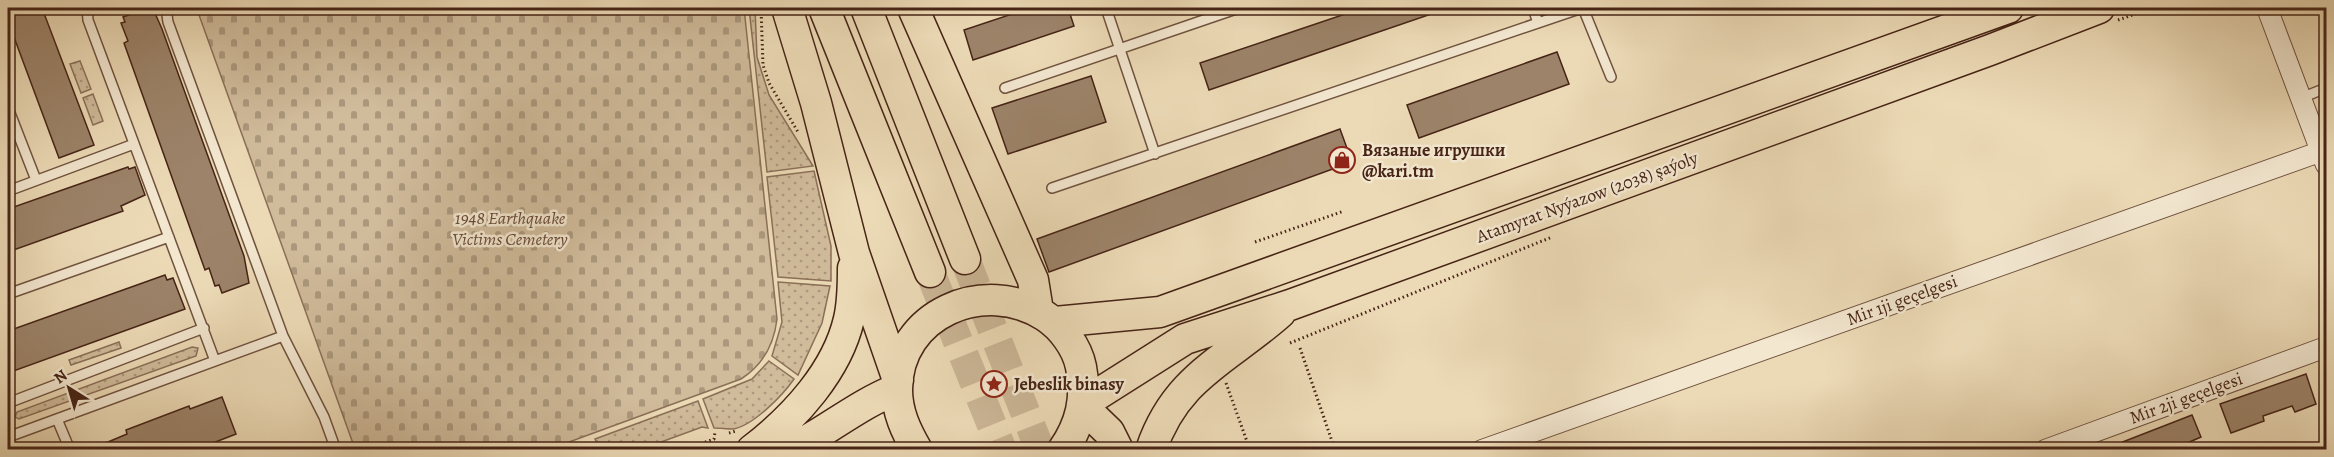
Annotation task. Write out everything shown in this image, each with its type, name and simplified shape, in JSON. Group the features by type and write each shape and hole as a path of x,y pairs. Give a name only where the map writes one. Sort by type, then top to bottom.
{"main road":[{"path":"786,8 816,103 854,253 898,385 900,413 907,432 918,450"},
{"path":"824,8 930,272"},
{"path":"866,8 965,259"},
{"path":"913,8 1033,280 1046,317"},
{"name":"Atamyrat Nyýazow (2038) şaýoly","path":"1046,317 1160,312 1975,13 2008,8"},
{"name":"Atamyrat Nyýazow (2038) şaýoly","path":"1083,405 1185,339 1290,305 1990,50 2099,8"},
{"path":"741,437 798,406 830,366 842,343 849,319 854,253"},
{"path":"790,450 816,437 874,398 898,385 903,361 923,328 938,315 956,305 994,298 1014,301 1046,317 1071,344 1080,362 1084,382 1083,405 1076,429 1063,450"},
{"path":"1151,450 1169,410 1203,370 1247,342 1290,305"},
{"path":"1083,405 1109,432 1118,450"}],"street":[{"path":"2267,8 2324,158"},
{"path":"1975,13 1990,50"},
{"name":"Mir 1ji geçelgesi","path":"1482,450 2324,158"},
{"name":"Mir 2ji geçelgesi","path":"2045,450 2326,347"}],"lane":[{"path":"87,8 88,20 215,361"},
{"path":"166,8 168,22 283,336 324,417 336,450"},
{"path":"1106,8 1155,154"},
{"path":"1005,88 1239,8"},
{"path":"1533,8 1538,22"},
{"path":"1052,188 1583,8 1611,77"},
{"path":"2301,98 2326,88"},
{"path":"8,108 36,180"},
{"path":"8,190 134,144"},
{"path":"8,294 169,237"},
{"path":"8,403 204,328"},
{"path":"8,437 283,336"},
{"path":"57,419 69,450"}],"path":[{"path":"761,8 763,65 769,83 803,139"},
{"path":"1255,242 1344,211"},
{"path":"1290,343 1419,291"},
{"path":"1300,348 1335,450"},
{"path":"1224,376 1250,450"},
{"path":"684,450 714,439 716,432"}],"green space":[{"name":"1948 Earthquake Victims Cemetery","path":"200,8 744,8 777,319 766,354 741,379 550,449 355,449 199,15"},
{"path":"749,8 755,8 757,57 769,95 813,166 767,172"},
{"path":"80,61 91,89 81,93 70,64"},
{"path":"93,94 103,121 93,125 83,98"},
{"path":"814,171 831,246 831,281 778,277 767,177"},
{"path":"778,282 830,286 822,323 798,375 772,356 782,322"},
{"path":"119,342 121,348 71,365 69,360"},
{"path":"192,347 198,348 196,356 19,419 15,417 17,412"},
{"path":"769,361 794,379 789,386 767,409 741,427 714,428 703,399 752,379"},
{"path":"698,401 708,428 702,427 642,449 599,449 595,439"}],"building":[{"path":"8,8 42,8 94,145 59,158 8,21"},
{"path":"148,8 154,11 162,29 244,256 249,283 222,293 219,285 215,286 209,268 205,270 124,43 128,41 121,23 125,22 123,17"},
{"path":"1030,8 1068,8 1074,26 973,60 964,30"},
{"path":"1363,8 1443,8 1443,10 1209,90 1200,63"},
{"path":"1557,52 1569,84 1419,138 1407,105"},
{"path":"1091,76 1106,122 1008,154 992,108"},
{"path":"1340,129 1352,162 1049,272 1037,239"},
{"path":"128,167 129,169 135,167 145,195 121,206 123,211 8,252 8,209"},
{"path":"165,275 167,280 173,278 185,309 8,373 8,331"},
{"path":"2306,374 2316,404 2295,412 2292,406 2263,416 2264,421 2231,433 2220,404"},
{"path":"222,397 236,434 195,450 89,450 127,434 126,430 189,406 190,409"},
{"path":"2192,415 2201,437 2171,450 2102,450"}],"tunnel":[{"path":"965,259 1040,450"},
{"path":"930,272 1002,450"}],"place":[{"name":"Вязаные игрушки @kari.tm","path":"1342,160"},
{"name":"Jebeslik binasy","path":"994,384"}]}
